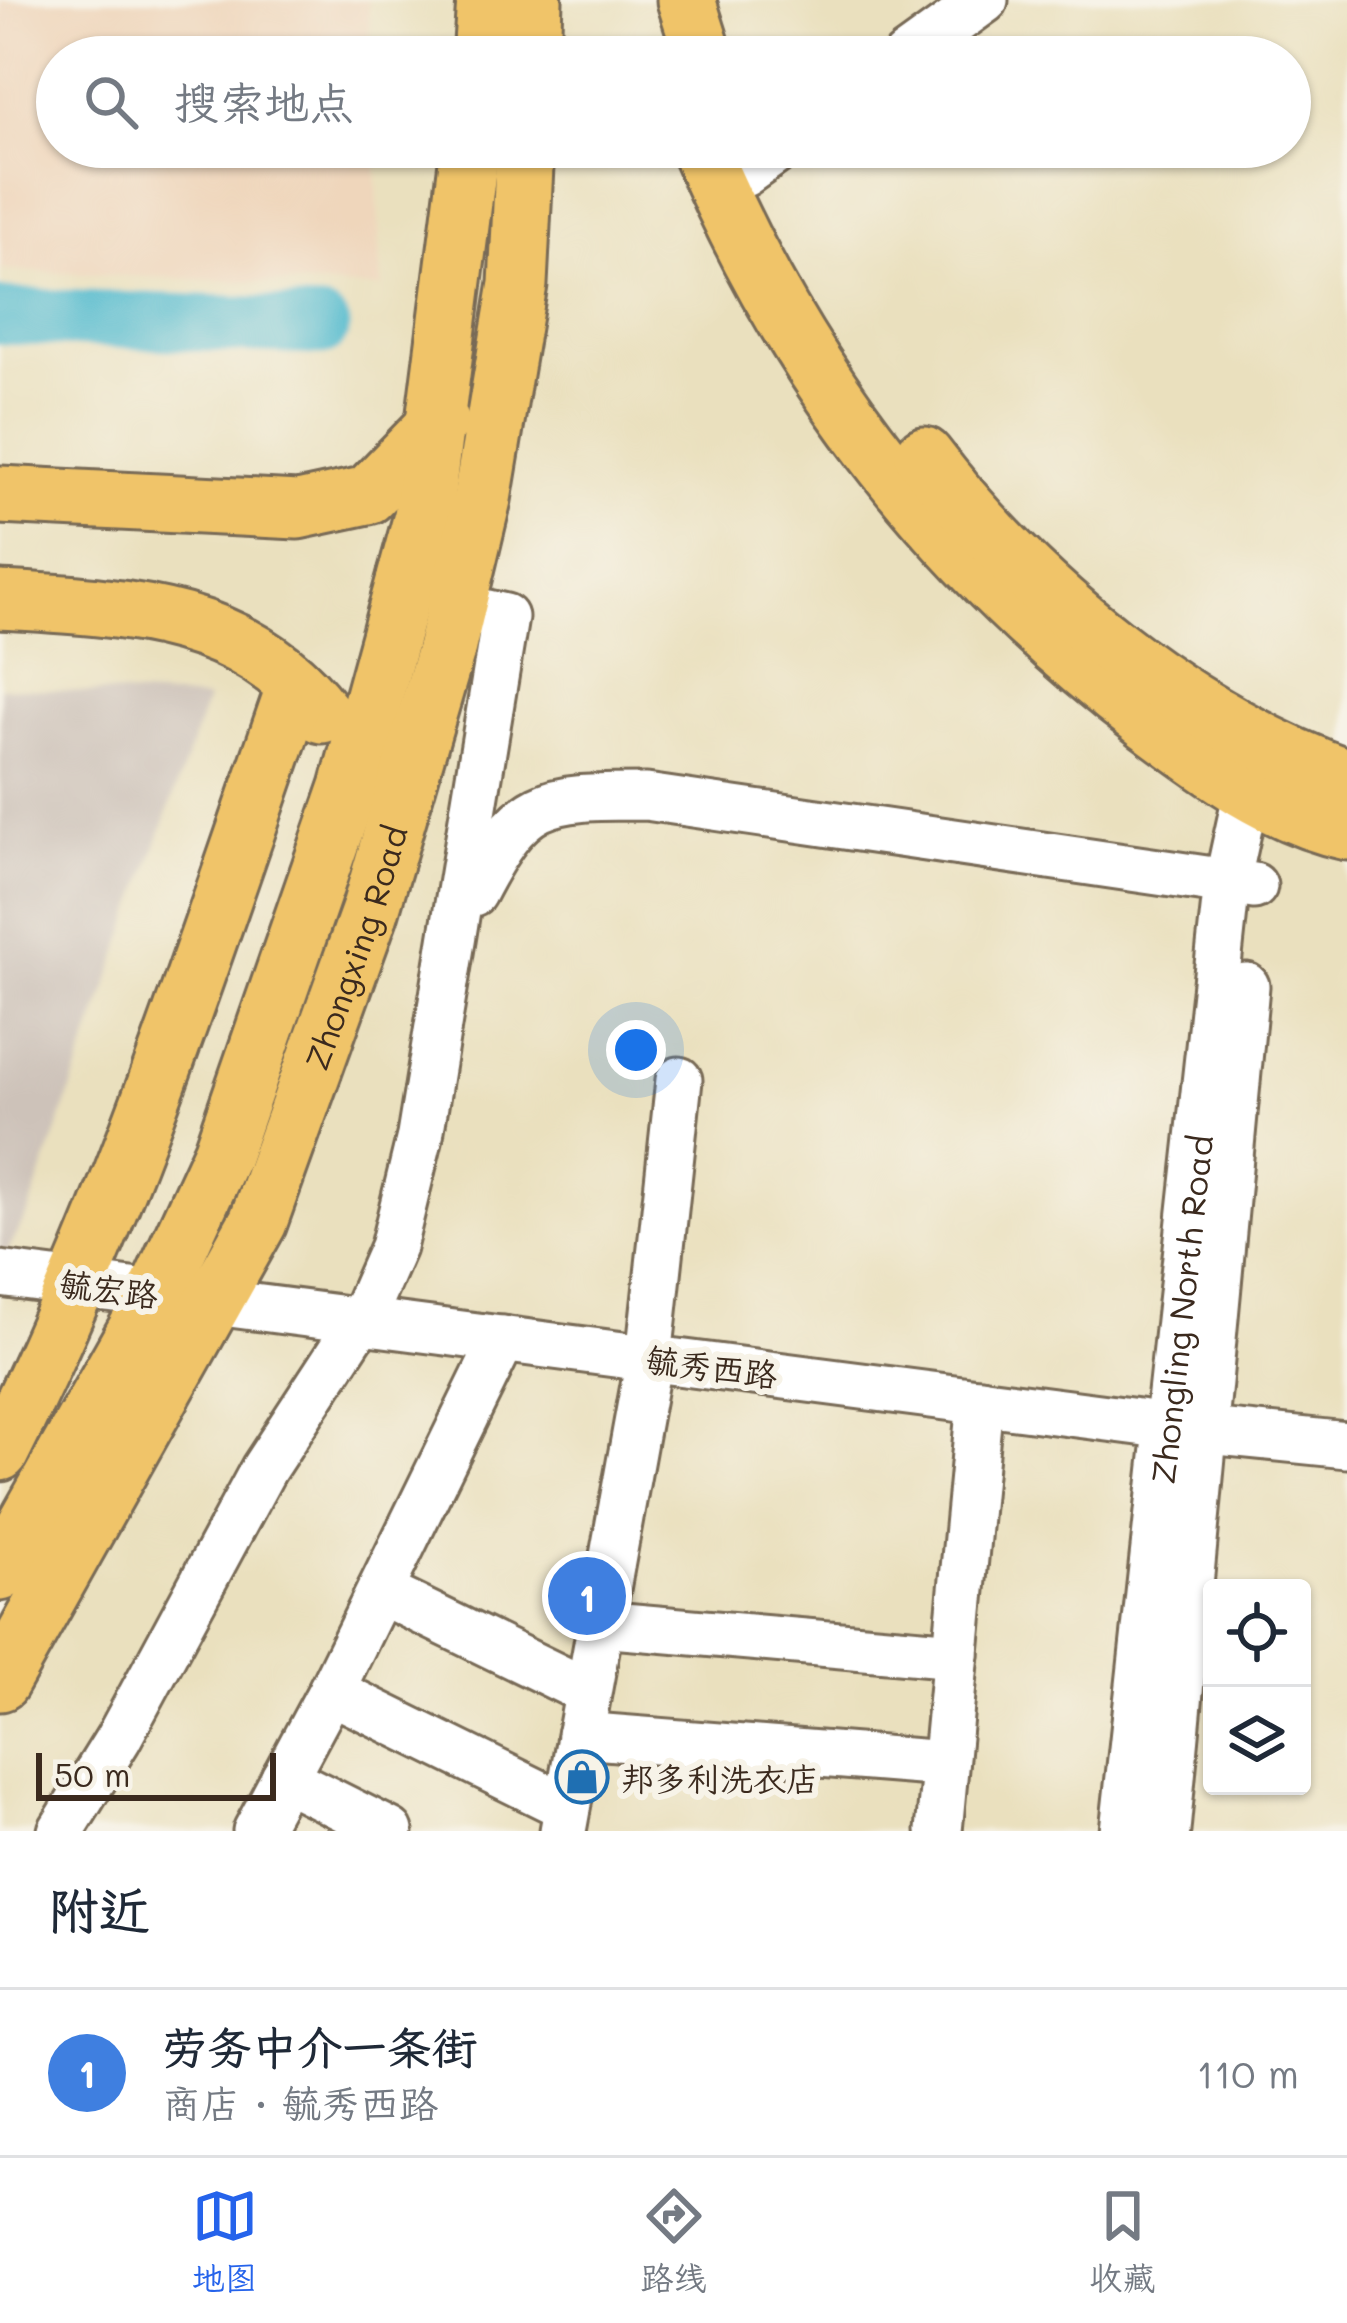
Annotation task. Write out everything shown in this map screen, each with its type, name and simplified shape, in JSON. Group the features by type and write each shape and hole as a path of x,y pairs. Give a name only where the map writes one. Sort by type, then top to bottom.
{"main road":[{"path":"484,36 487,0"},
{"path":"532,36 533,0"},
{"path":"647,0 658,36"},
{"path":"686,0 697,36"},
{"name":"Zhongxing Road","path":"0,1572 157,1294 222,1153 349,787 423,516 440,421 468,168"},
{"name":"Zhongxing Road","path":"0,1682 258,1222 370,911 457,606 482,499 518,284 525,168"},
{"path":"743,168 772,296 860,434 957,554 1086,674 1252,767 1347,832"},
{"path":"0,495 298,510 368,495 440,421"},
{"path":"0,600 178,617 274,662 320,710 337,741 349,787"},
{"path":"0,1452 82,1284 123,1183 296,685"},
{"path":"1252,767 1347,778"}],"street":[{"path":"935,36 985,0"},
{"path":"61,1831 118,1739 263,1470 361,1320 393,1247 420,1136 506,617 457,606"},
{"name":"Zhongling North Road","path":"1167,1831 1188,1428 1252,767"},
{"path":"454,927 515,823 557,800 602,797 646,797 1241,884"},
{"path":"331,1690 565,1819 649,1358 679,1080"},
{"name":"毓宏路","path":"0,1274 217,1302"},
{"name":"毓秀西路","path":"217,1302 1188,1428 1347,1444"},
{"path":"256,1831 331,1690 503,1339"},
{"path":"939,1831 980,1401"},
{"name":"Zhongling North Road","path":"1123,1831 1188,1428"},
{"path":"380,1591 584,1714 945,1764"},
{"path":"600,1624 956,1655"},
{"path":"284,1778 390,1831"}],"shaded area":[{"path":"0,0 368,0 370,36 36,36 36,168 376,168 382,288 0,270"},
{"path":"0,687 207,699 29,1211 0,1264"}],"waterway":[{"path":"0,316 321,327"}],"place":[{"name":"劳务中介一条街","path":"587,1596"},
{"name":"邦多利洗衣店","path":"582,1777"}]}
